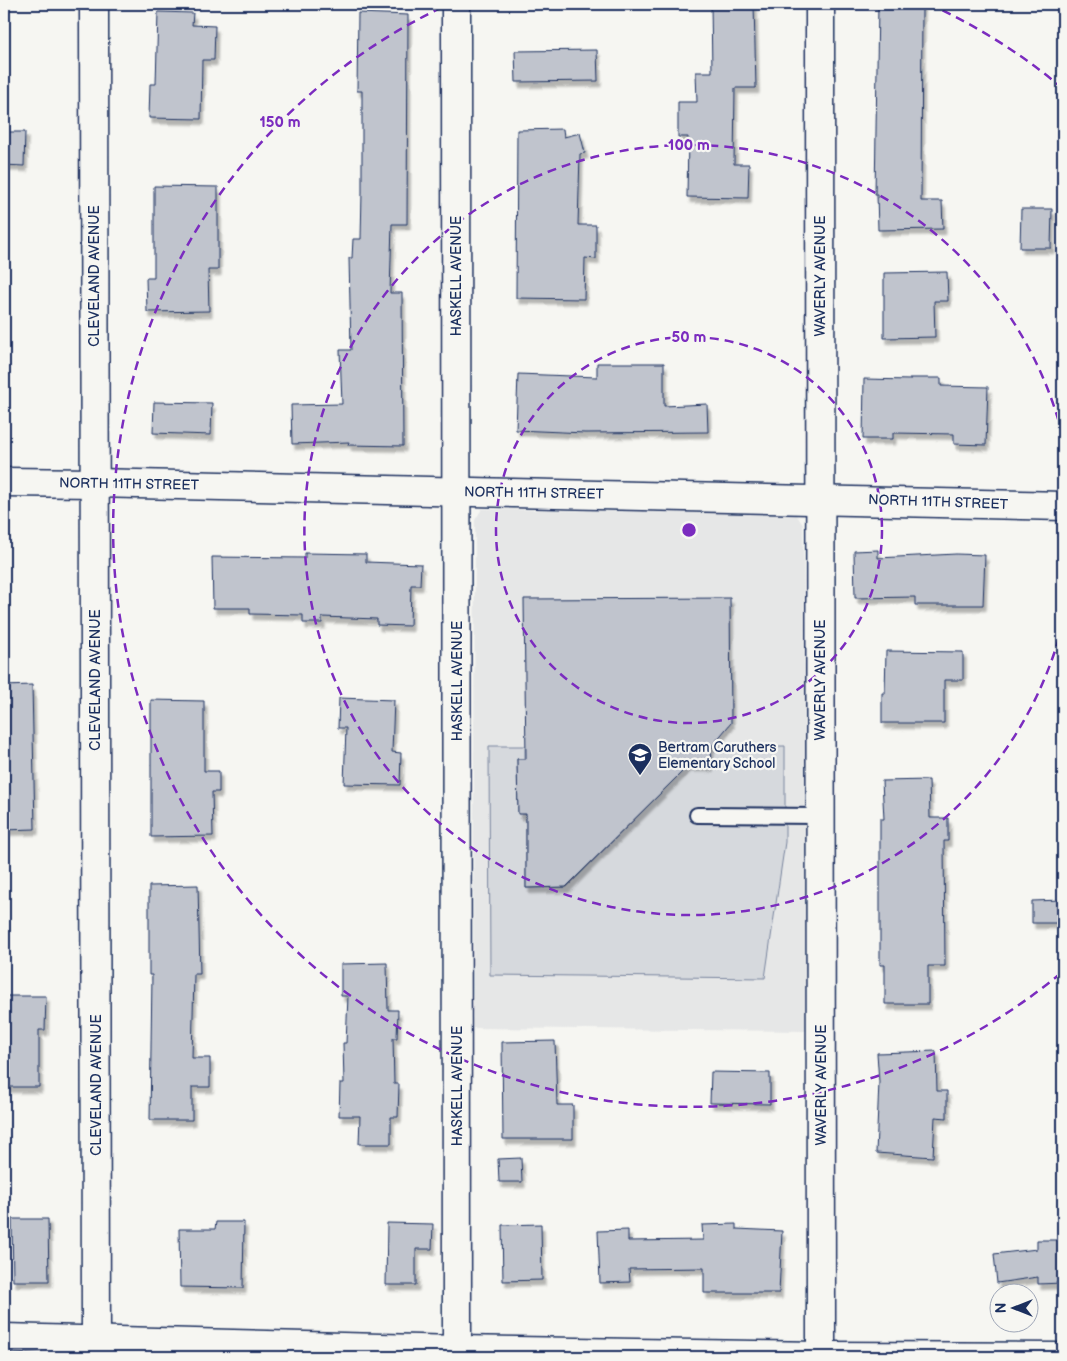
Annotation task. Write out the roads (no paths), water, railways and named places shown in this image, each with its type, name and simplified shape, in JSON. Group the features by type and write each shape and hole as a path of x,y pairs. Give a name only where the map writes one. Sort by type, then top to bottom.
{"street":[{"name":"CLEVELAND AVENUE","path":"94,4 96,1349"},
{"name":"HASKELL AVENUE","path":"456,4 457,1354"},
{"name":"WAVERLY AVENUE","path":"820,4 821,1357"},
{"name":"NORTH 11TH STREET","path":"4,482 1063,506"},
{"path":"4,1338 96,1349 457,1354 1063,1357"}],"lane":[{"path":"697,815 820,816"}],"place":[{"name":"Bertram Caruthers Elementary School","path":"640,776"}]}
